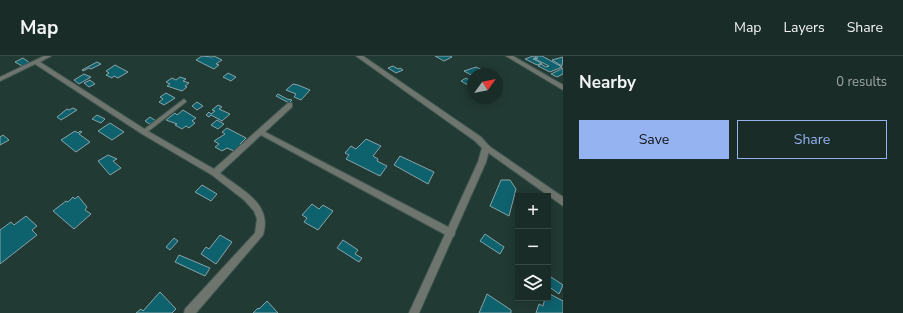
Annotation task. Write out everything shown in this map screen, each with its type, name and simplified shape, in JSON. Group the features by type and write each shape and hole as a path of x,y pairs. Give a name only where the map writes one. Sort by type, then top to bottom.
{"street":[{"path":"0,79 48,56"},
{"path":"359,56 478,139 486,147 563,202"},
{"path":"509,56 563,88"},
{"path":"36,62 144,132 215,173 255,205 261,214 261,229 259,235 189,313"},
{"path":"215,173 290,105"},
{"path":"260,132 451,233"},
{"path":"414,313 482,162 486,147"}],"lane":[{"path":"144,132 184,101"}],"building":[{"path":"202,56 214,56 222,60 216,64 219,65 214,69 196,60"},
{"path":"435,56 450,56 452,57 444,61"},
{"path":"533,56 536,58 533,59 542,63 537,65 525,59"},
{"path":"535,56 542,56 562,67 550,72 538,66 541,64 546,67 549,66 535,59 538,58"},
{"path":"563,57 562,66 552,60"},
{"path":"23,58 30,63 22,66 15,62"},
{"path":"97,62 101,64 91,69 89,68 83,71 82,70"},
{"path":"115,65 128,72 118,78 114,76 112,78 106,75 109,73 106,71"},
{"path":"393,66 403,70 396,73 388,68"},
{"path":"563,68 563,74 557,77 551,74"},
{"path":"228,73 236,77 231,81 223,77"},
{"path":"84,74 91,77 79,84 74,80"},
{"path":"180,77 186,79 183,81 189,83 182,91 167,86 170,84 166,82 172,78 176,80"},
{"path":"466,78 467,84 461,81"},
{"path":"90,80 95,84 89,87 84,83"},
{"path":"293,84 310,90 301,100 294,97 296,94 286,90"},
{"path":"166,93 175,98 164,105 159,102 163,99 160,97"},
{"path":"278,94 292,100 289,103 276,96"},
{"path":"197,102 203,106 197,110 192,106"},
{"path":"218,105 222,107 219,109 230,114 222,121 211,115 209,117 206,115 209,112 211,114 215,111 212,110"},
{"path":"73,108 77,110 61,120 57,117 67,109 69,110"},
{"path":"183,110 196,118 192,121 195,123 189,128 186,126 182,129 175,125 177,124 166,120 175,113 177,115"},
{"path":"97,115 105,119 101,123 92,119"},
{"path":"150,117 156,121 151,125 145,121"},
{"path":"217,120 224,124 218,129 211,125"},
{"path":"110,123 124,132 112,140 98,131"},
{"path":"227,128 246,138 240,144 242,145 234,151 227,148 222,151 215,147 219,144 214,141 225,134 222,132"},
{"path":"75,131 78,133 80,131 82,132 79,134 90,142 76,152 61,140"},
{"path":"3,135 9,140 0,145 0,137"},
{"path":"366,139 381,146 373,156 378,159 377,161 387,166 380,176 346,159 349,155 345,153 351,146 356,149"},
{"path":"108,155 117,159 113,161 121,168 110,175 98,161"},
{"path":"400,156 434,172 428,184 394,165"},
{"path":"501,180 510,180 516,189 509,216 490,206"},
{"path":"202,185 217,194 211,201 195,192"},
{"path":"78,196 87,207 85,210 91,214 74,229 53,211 66,201 68,202 73,197 75,199"},
{"path":"312,204 319,209 323,205 333,211 318,230 304,222 307,218 302,215"},
{"path":"26,216 37,226 32,230 37,235 0,264 0,230 11,222 14,225"},
{"path":"485,234 504,247 500,254 480,241"},
{"path":"220,235 232,242 216,264 201,254 206,247 209,249"},
{"path":"174,238 178,241 170,250 166,247"},
{"path":"343,240 358,250 355,254 362,258 359,262 337,248"},
{"path":"179,255 210,268 205,276 175,262"},
{"path":"551,277 563,285 559,294 551,288"},
{"path":"160,292 176,309 172,313 136,313 141,309 143,311"},
{"path":"487,294 511,310 511,313 479,313"},
{"path":"551,295 563,301 563,313 536,313 539,304 543,306 544,301 551,301"},
{"path":"267,301 278,313 253,313 258,308 259,309"}]}
